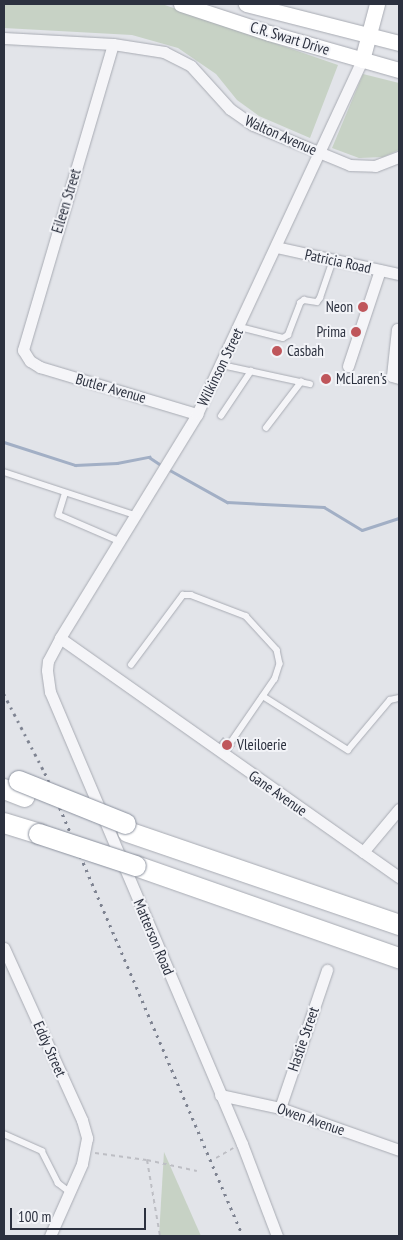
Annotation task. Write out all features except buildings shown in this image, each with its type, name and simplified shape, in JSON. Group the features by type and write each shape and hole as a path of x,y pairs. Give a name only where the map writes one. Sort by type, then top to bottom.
{"highway":[{"path":"13,786 399,925"},
{"path":"5,824 136,866 399,958"}],"street":[{"name":"C.R. Swart Drive","path":"181,4 399,70"},
{"name":"C.R. Swart Drive","path":"246,4 399,43"},
{"path":"364,33 367,4"},
{"path":"357,58 364,33 377,4"},
{"name":"Walton Avenue","path":"4,38 113,44 164,52 180,59 244,120 359,167 379,166 399,157"},
{"name":"Eileen Street","path":"27,357 23,345 113,44"},
{"name":"Wilkinson Street","path":"60,638 198,414 240,327 351,81 357,58"},
{"name":"Patricia Road","path":"276,247 399,274"},
{"path":"348,366 380,270"},
{"path":"397,329 392,376 399,378"},
{"name":"Butler Avenue","path":"27,357 40,367 198,414"},
{"name":"Gane Avenue","path":"60,638 225,752 399,877"},
{"name":"Matterson Road","path":"60,638 48,661 49,688 242,1144 277,1236"},
{"path":"363,852 399,809"},
{"name":"Eddy Street","path":"4,948 82,1120 87,1138 85,1152"},
{"name":"Hastie Street","path":"280,1108 327,970"},
{"name":"Owen Avenue","path":"220,1094 280,1108 399,1150"},
{"path":"50,1236 70,1192 85,1152"}],"lane":[{"path":"240,327 283,338 288,335 300,303 304,300 317,302 320,298 333,260"},
{"path":"222,365 310,384"},
{"path":"221,416 251,371"},
{"path":"266,428 301,382"},
{"path":"4,472 65,495 135,515"},
{"path":"65,495 59,515 119,541"},
{"path":"131,665 180,598 191,595 242,614 277,650 278,672 231,743"},
{"path":"263,696 348,750 390,700 399,698"},
{"path":"4,1134 42,1151 58,1183 70,1192"}],"path":[{"path":"216,1158 242,1144"},
{"path":"85,1152 147,1160 196,1171"},
{"path":"147,1160 160,1236"}],"shaded area":[{"path":"4,4 162,4 338,65 310,138 259,116 237,100 216,74 178,48 132,35 4,28"},
{"path":"363,74 399,83 399,150 383,157 359,158 332,148"},
{"path":"164,1152 201,1236 159,1236"}],"waterway":[{"path":"4,442 75,465 117,463 149,457 161,465"},
{"path":"168,469 227,502 324,507 362,530 399,518"}],"railway":[{"path":"4,694 45,773 243,1236"}],"place":[{"name":"Neon","path":"363,307"},
{"name":"Prima","path":"356,332"},
{"name":"Casbah","path":"277,351"},
{"name":"McLaren's","path":"326,379"},
{"name":"Vleiloerie","path":"227,745"}]}
